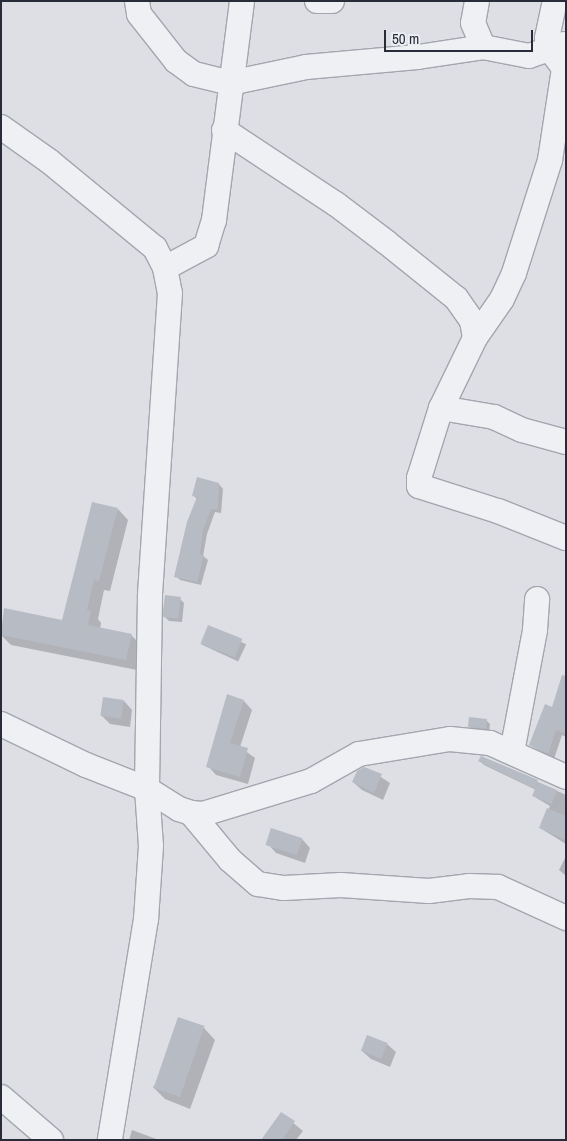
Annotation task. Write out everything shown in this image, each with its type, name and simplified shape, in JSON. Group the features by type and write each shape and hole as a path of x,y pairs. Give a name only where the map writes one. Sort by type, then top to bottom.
{"street":[{"path":"137,1 139,14 176,61 194,74 230,83 306,67 418,57 483,47 529,56 557,46"},
{"path":"165,268 206,246 214,220 230,83 242,1"},
{"path":"317,1 332,1"},
{"path":"478,1 474,23 483,47"},
{"path":"555,1 547,38 557,46 564,68 550,160 514,273 502,298 475,338 442,408 419,478 419,486 498,511 566,538"},
{"path":"1,127 49,161 155,248 165,268 170,293 150,596 147,789 151,846 146,919 110,1140"},
{"path":"224,130 336,204 456,298 472,321 475,338"},
{"path":"442,408 494,417 522,430 566,442"},
{"path":"512,752 535,630 537,599"},
{"path":"1,724 86,765 147,789 179,809 191,813 203,814 311,781 360,754 450,739 490,743 566,777"},
{"path":"191,813 230,860 258,884 284,888 341,885 429,891 470,886 498,887 566,918"},
{"path":"1,1098 51,1140"}],"building":[{"path":"197,477 219,483 218,509 211,509 203,530 200,554 204,555 197,582 174,577 187,522 197,497 192,496"},
{"path":"92,502 118,508 99,581 94,580 87,610 91,611 88,625 132,634 126,660 1,635 4,608 62,620"},
{"path":"165,595 181,597 178,619 162,617"},
{"path":"208,625 242,639 235,657 201,644"},
{"path":"562,675 566,676 566,734 556,730 548,754 529,745 545,704 552,707"},
{"path":"227,694 244,700 230,743 248,748 240,777 206,767"},
{"path":"103,697 124,700 121,719 100,716"},
{"path":"469,717 487,719 486,729 468,727"},
{"path":"481,756 538,780 535,789 478,761"},
{"path":"364,767 382,774 374,793 352,782 357,771"},
{"path":"538,782 557,790 551,804 532,796"},
{"path":"547,808 566,816 566,840 539,828"},
{"path":"271,828 302,838 297,855 265,845"},
{"path":"178,1017 204,1026 180,1097 154,1088"},
{"path":"367,1035 388,1043 381,1059 361,1051"},
{"path":"281,1112 295,1121 282,1140 261,1140"}]}
